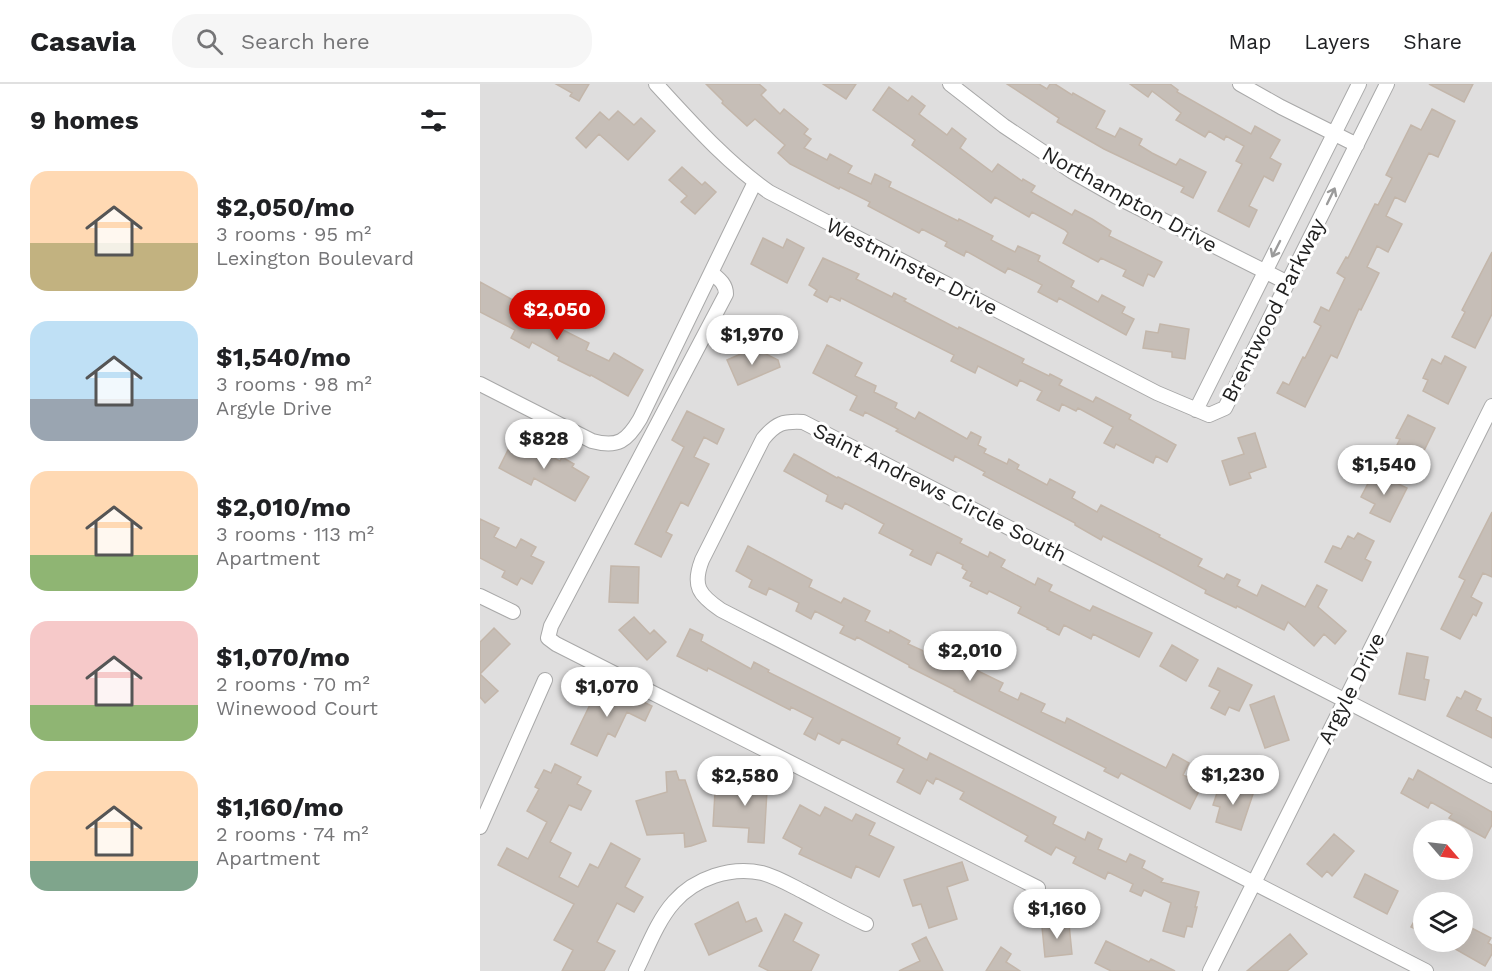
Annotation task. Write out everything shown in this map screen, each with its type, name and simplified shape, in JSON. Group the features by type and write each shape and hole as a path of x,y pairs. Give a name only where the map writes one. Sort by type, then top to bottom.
{"street":[{"name":"Westminster Drive","path":"656,84 716,149 755,182 794,206 1157,393 1196,410"},
{"name":"Northampton Drive","path":"950,84 1004,126 1073,172 1115,196 1288,283"},
{"path":"1240,84 1357,145"},
{"name":"Brentwood Parkway","path":"1359,84 1196,410 1209,415 1225,408 1387,84"},
{"path":"480,384 592,441 606,445 622,441 632,432 640,419 755,182"},
{"path":"712,273 722,282 726,288 726,294 551,627 548,638 1038,888"},
{"name":"Argyle Drive","path":"1209,971 1492,406"},
{"name":"Saint Andrews Circle South","path":"1254,883 721,610 708,601 699,589 697,574 702,560 764,439 773,427 787,422 803,422 1345,701"},
{"path":"480,596 513,612"},
{"path":"480,827 545,680"},
{"path":"1345,701 1492,776"},
{"path":"636,971 665,914 674,902 699,882 728,872 745,871 774,877 866,924"},
{"path":"1254,883 1426,971"}],"shaded area":[{"path":"480,84 1492,84 1492,971 480,971"}],"building":[{"path":"556,84 589,84 579,101 570,96 572,93"},
{"path":"706,84 759,84 766,90 761,95 780,114 784,109 808,129 804,134 811,139 804,148 827,160 830,154 852,166 848,173 871,184 875,174 891,182 889,187 993,236 991,240 1015,252 1018,246 1040,256 1038,261 1074,281 1071,287 1098,302 1102,295 1125,307 1122,313 1134,319 1126,335 1059,298 1057,302 1038,292 1042,285 1008,268 1005,273 966,251 964,256 945,246 947,242 922,229 919,233 868,206 870,202 790,164 778,153 785,145 755,119 747,126 722,103 723,101"},
{"path":"823,84 856,84 846,99"},
{"path":"1007,84 1039,84 1047,89 1050,84 1055,84 1105,111 1096,128 1115,137 1120,128 1142,139 1139,145 1152,153 1176,165 1180,159 1206,172 1193,198 1181,192 1184,187 1104,149 1057,122 1059,118"},
{"path":"1130,84 1170,84 1178,90 1177,92 1251,134 1255,126 1280,140 1270,158 1281,164 1273,181 1264,176 1249,206 1257,210 1249,227 1218,211 1242,164 1236,161 1244,146 1226,136 1224,140 1209,131 1205,137 1176,120 1181,113 1152,91 1148,97"},
{"path":"1429,84 1473,84 1464,102"},
{"path":"889,87 908,101 912,96 925,106 919,114 947,135 952,128 966,139 960,148 992,172 998,164 1022,181 1023,179 1035,186 1031,192 1072,215 1075,210 1092,219 1111,231 1109,236 1162,262 1154,277 1148,274 1143,286 1123,276 1126,270 1101,258 1098,262 1063,243 1068,233 1065,230 1032,212 1029,217 995,197 991,203 912,145 915,140 873,110"},
{"path":"1432,109 1455,121 1438,157 1429,153 1405,202 1395,197 1386,216 1402,224 1388,252 1377,246 1367,267 1379,273 1361,310 1359,309 1337,358 1331,355 1305,407 1277,393 1283,382 1289,385 1303,357 1305,358 1321,326 1314,322 1321,307 1329,311 1345,278 1337,273 1346,257 1348,258 1375,204 1378,205 1392,178 1386,175 1411,125 1421,130"},
{"path":"618,111 634,125 641,118 655,131 628,160 599,134 586,148 576,138 600,112 609,120"},
{"path":"682,167 702,185 705,182 716,192 695,214 681,202 687,196 669,180"},
{"path":"763,238 783,248 787,239 804,248 787,283 751,264"},
{"path":"1492,252 1492,314 1475,348 1452,337 1465,312 1462,310"},
{"path":"823,258 859,274 856,279 892,297 894,293 906,299 904,301 958,329 959,327 1024,359 1022,363 1062,380 1059,385 1093,402 1096,397 1131,415 1129,419 1176,445 1167,462 1156,456 1153,463 1116,444 1114,448 1104,443 1113,427 1078,408 1076,411 1062,404 1059,411 1037,400 1042,391 1020,380 1017,386 978,366 975,373 951,361 954,355 841,298 840,301 830,296 827,302 814,295 817,290 809,285"},
{"path":"480,282 589,343 586,350 609,361 614,353 643,370 628,396 558,360 559,357 532,342 529,348 511,338 515,330 480,312"},
{"path":"1160,324 1189,329 1185,359 1172,357 1172,352 1143,348 1146,331 1158,333"},
{"path":"827,345 862,363 855,376 876,386 874,392 897,403 895,408 915,419 919,412 967,439 971,432 981,437 978,445 986,449 984,453 1007,464 1009,459 1019,465 1017,469 1047,485 1050,479 1075,492 1072,498 1097,512 1101,505 1160,535 1159,537 1202,559 1198,566 1224,579 1227,574 1240,580 1237,586 1257,596 1262,585 1305,607 1317,585 1327,590 1318,607 1346,631 1335,644 1324,634 1314,646 1288,622 1284,630 1205,593 1206,590 1103,536 1101,540 1075,523 983,475 985,472 955,456 953,461 865,412 863,416 850,410 857,396 813,373"},
{"path":"750,350 752,355 760,351 778,360 780,367 738,385 727,360"},
{"path":"1445,356 1466,367 1448,404 1423,391 1428,380 1423,378 1432,359 1441,364"},
{"path":"687,411 724,429 717,444 704,437 694,457 709,464 688,506 681,502 666,532 672,535 661,557 635,544 684,447 672,440"},
{"path":"1408,415 1435,428 1417,465 1393,453 1400,439 1396,438"},
{"path":"1255,433 1266,467 1249,473 1251,478 1230,485 1222,461 1244,454 1238,438"},
{"path":"512,442 525,449 528,445 560,461 562,457 574,464 572,467 589,477 575,501 534,478 531,485 499,468"},
{"path":"794,454 837,478 962,539 960,543 988,557 990,552 1005,560 1001,567 1035,585 1038,578 1052,585 1049,591 1090,611 1093,606 1152,633 1139,657 1093,634 1091,639 1064,625 1059,635 1047,629 1018,613 1021,607 989,591 987,594 970,586 972,582 963,578 967,571 962,568 963,565 937,552 931,565 910,555 913,550 879,533 884,524 845,503 842,509 826,501 828,495 784,471"},
{"path":"1374,472 1407,488 1390,522 1370,513 1375,504 1361,497"},
{"path":"1492,512 1492,577 1483,573 1471,597 1482,603 1476,616 1473,614 1460,639 1441,629 1465,580 1459,577"},
{"path":"480,519 499,528 494,537 516,548 521,539 536,547 531,556 544,562 532,584 521,578 517,585 502,577 505,571 480,558"},
{"path":"1358,533 1374,541 1365,559 1371,562 1362,581 1325,562 1333,546 1341,549 1348,536 1354,539"},
{"path":"748,546 812,580 809,587 841,603 844,598 870,611 865,621 889,633 890,630 910,641 908,644 930,654 933,648 945,653 942,660 969,674 972,668 1003,683 999,691 1018,700 1021,693 1045,704 1041,712 1065,723 1067,718 1166,768 1173,754 1189,763 1183,775 1194,780 1190,786 1199,791 1190,809 1121,773 1118,778 1104,771 1106,768 954,691 857,637 855,640 840,633 844,626 815,611 811,619 796,611 799,603 769,588 766,595 749,587 752,580 736,571"},
{"path":"611,566 639,567 638,603 609,602"},
{"path":"634,617 650,634 654,630 666,642 647,660 619,630"},
{"path":"494,628 510,644 480,674 480,642"},
{"path":"690,629 703,635 701,641 751,669 754,662 769,670 768,672 900,738 897,744 927,760 930,753 1056,817 1053,824 1085,840 1088,832 1102,839 1098,849 1126,862 1130,854 1145,861 1142,868 1163,879 1161,882 1199,892 1192,927 1187,926 1184,937 1163,931 1171,903 1144,890 1141,896 1130,891 1133,884 1108,872 1105,879 1073,863 1076,857 1056,847 1051,855 1025,841 1028,836 960,799 964,792 936,778 933,784 927,780 920,794 897,782 904,769 842,739 839,744 818,733 815,740 804,734 813,718 791,707 790,710 708,668 707,671 677,656"},
{"path":"1172,645 1198,660 1186,681 1160,666"},
{"path":"1407,653 1428,657 1424,679 1429,680 1425,700 1399,694"},
{"path":"1218,668 1252,685 1239,711 1229,707 1225,715 1211,708 1220,691 1209,686"},
{"path":"480,674 498,691 485,703 480,697"},
{"path":"600,684 618,692 619,690 652,706 645,721 627,712 615,737 608,733 597,756 571,744"},
{"path":"1465,691 1481,699 1476,710 1492,718 1492,738 1447,716 1457,697 1461,699"},
{"path":"1274,696 1289,740 1265,748 1250,705"},
{"path":"555,764 581,777 577,784 591,791 581,810 569,805 550,842 571,853 559,877 578,887 590,864 598,868 611,843 640,859 625,887 643,897 634,912 617,903 597,942 615,951 604,971 562,971 573,950 554,940 574,904 498,865 507,848 528,859 547,822 527,811 539,789 535,787 544,770 551,773"},
{"path":"1418,770 1492,812 1492,825 1485,838 1473,831 1473,820 1453,820 1449,818 1452,814 1431,802 1428,808 1401,793 1409,778 1413,780"},
{"path":"676,771 679,780 685,780 706,841 685,847 684,833 647,835 636,801 667,792 666,772"},
{"path":"743,771 768,773 764,843 748,842 749,828 713,826 715,792 742,793"},
{"path":"1234,785 1254,791 1241,830 1216,822 1220,807 1213,805 1219,787 1232,791"},
{"path":"800,805 820,816 825,807 852,821 856,814 875,823 869,835 894,847 879,877 856,866 851,878 799,854 802,848 783,838"},
{"path":"1334,834 1354,851 1332,876 1327,871 1322,877 1307,864"},
{"path":"962,862 968,880 947,887 957,919 929,928 921,904 913,906 904,880"},
{"path":"1365,874 1398,891 1387,914 1354,897"},
{"path":"738,902 746,922 756,918 762,931 709,955 695,924"},
{"path":"785,914 802,923 793,941 819,955 811,971 769,971 759,966"},
{"path":"1069,924 1072,954 1045,957 1042,927"},
{"path":"1473,929 1491,938 1488,943 1492,945 1492,954 1485,966 1460,952 1473,952"},
{"path":"1290,934 1307,954 1287,971 1247,971"},
{"path":"926,937 943,971 899,971 920,961 912,944"},
{"path":"1106,941 1149,962 1151,959 1175,971 1111,971 1095,963"},
{"path":"1001,947 1011,954 1006,962 1020,971 986,971"}]}
